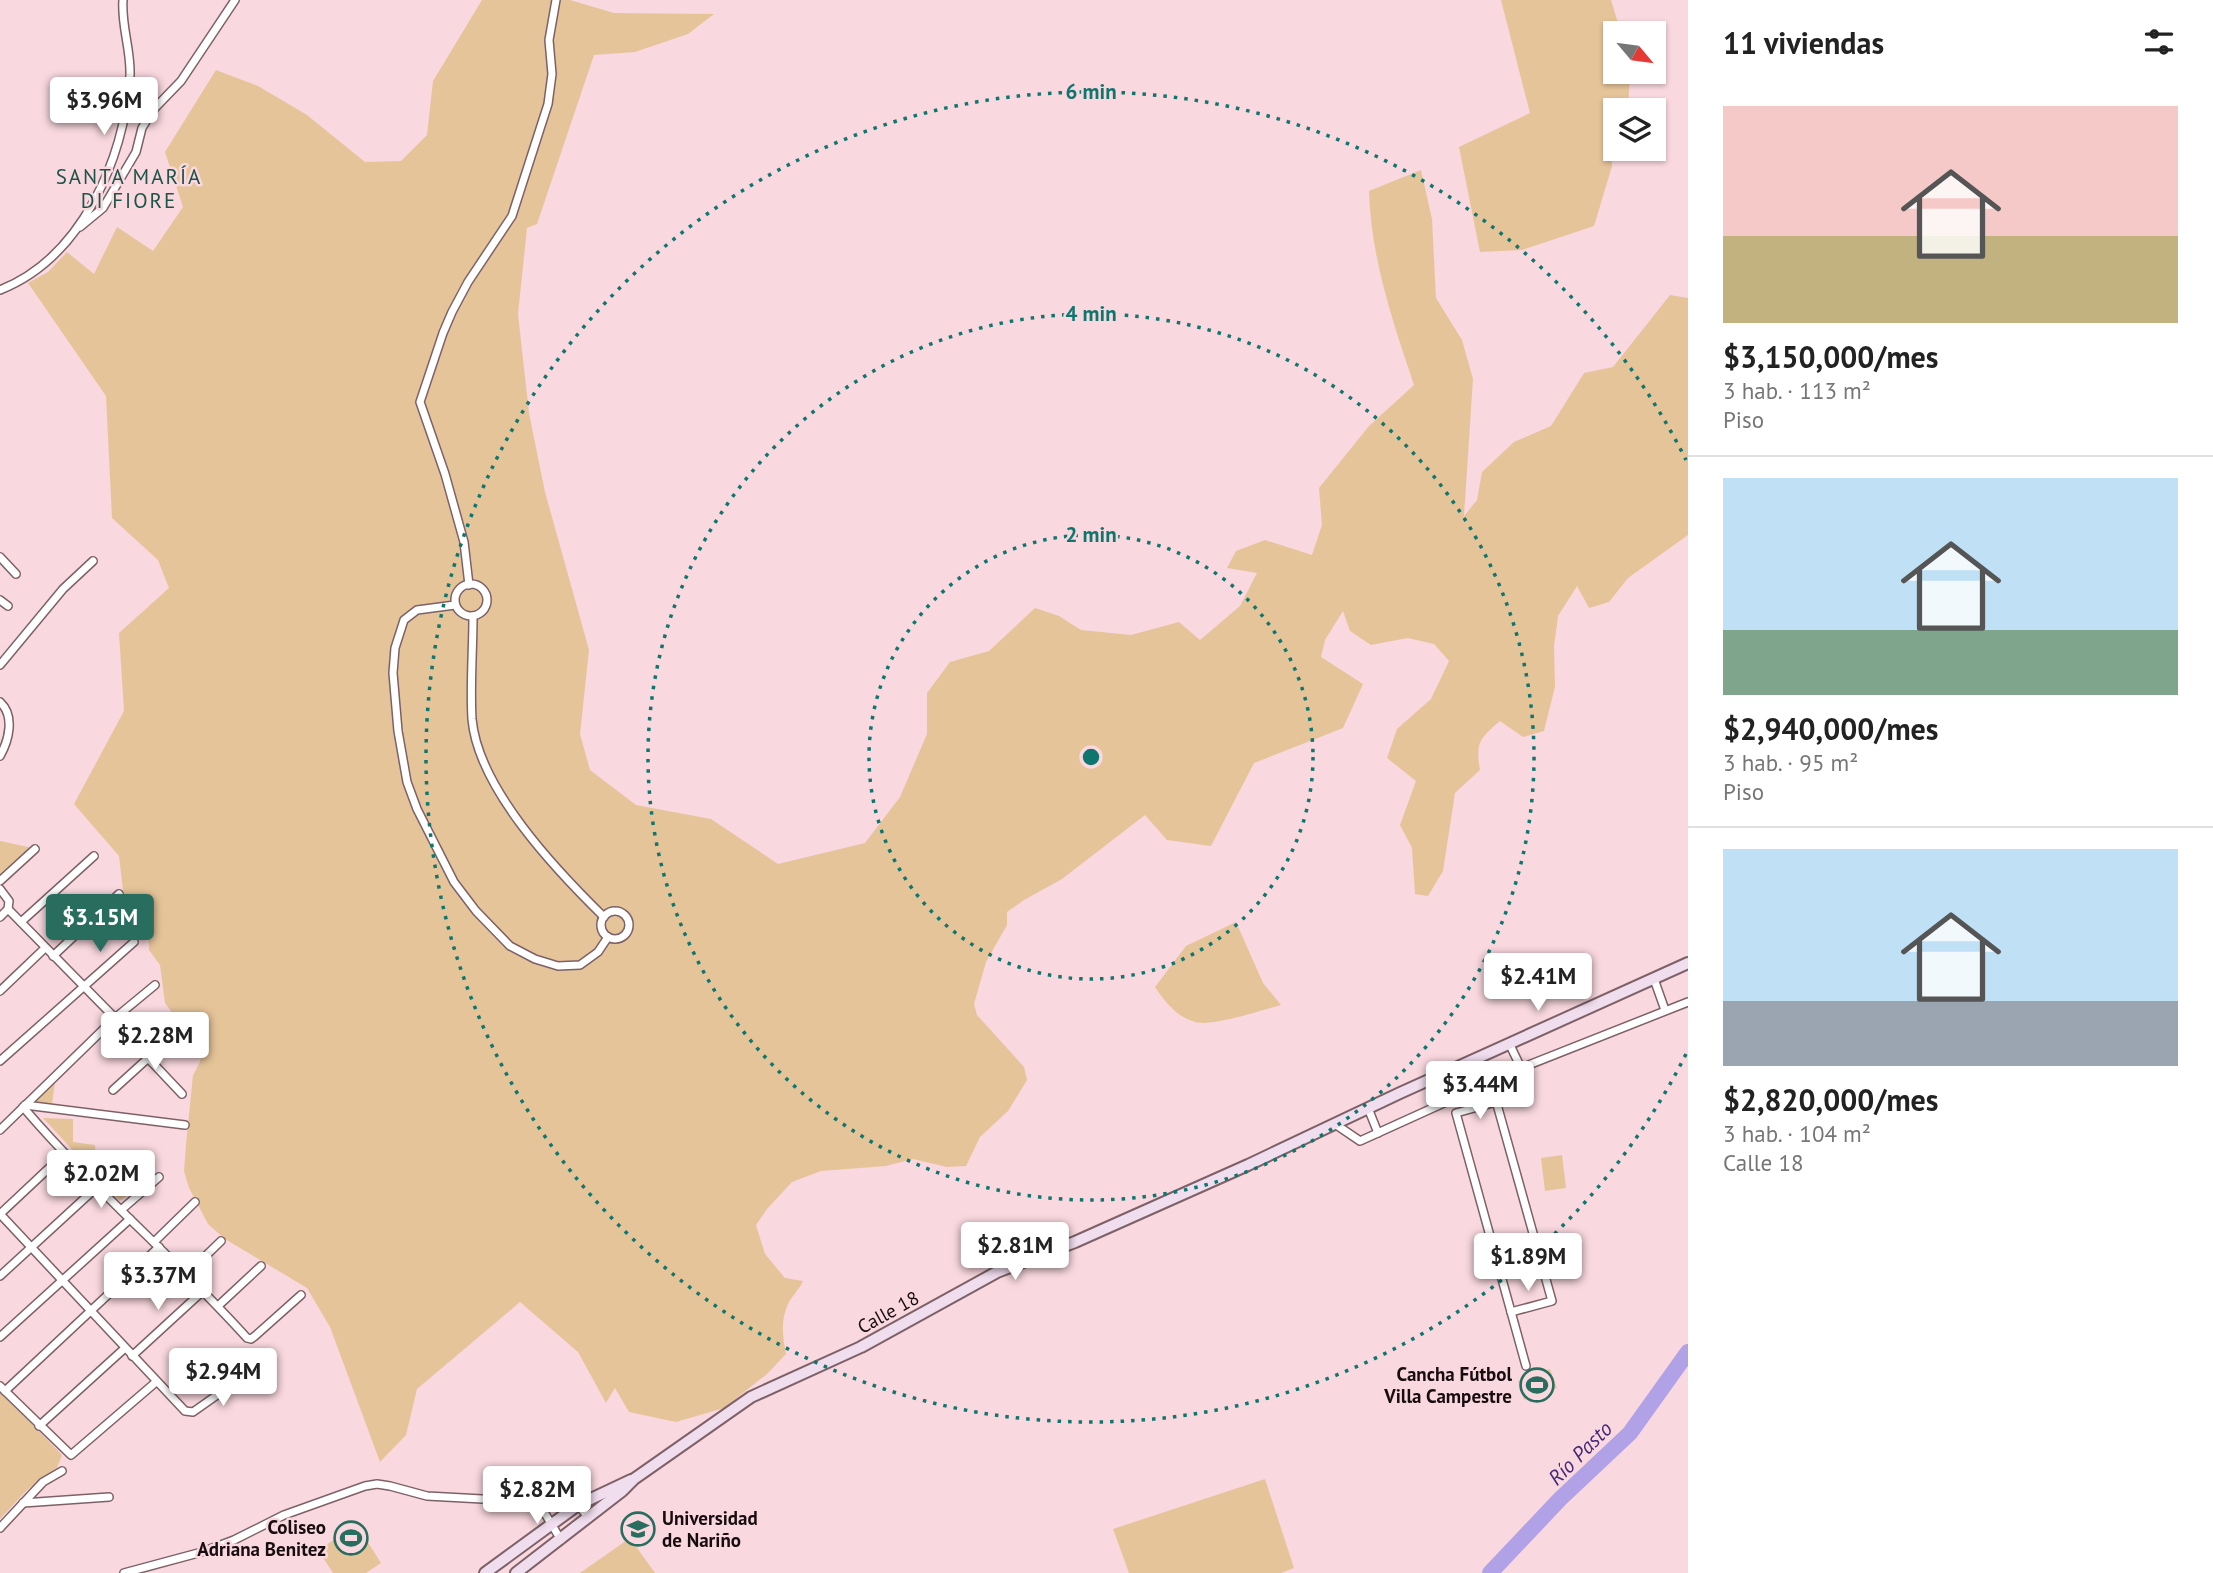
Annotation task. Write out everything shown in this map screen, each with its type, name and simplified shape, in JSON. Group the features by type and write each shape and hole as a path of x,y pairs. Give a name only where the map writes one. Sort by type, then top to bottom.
{"main road":[{"name":"Calle 18","path":"485,1573 551,1522 578,1505 634,1479 751,1397 861,1347 997,1272 1075,1242 1248,1165 1688,963"},
{"name":"Calle 18","path":"516,1573 622,1492 634,1479"}],"street":[{"path":"77,229 105,179 124,122 130,72 122,14 123,0"},
{"path":"0,290 45,264 77,229 100,213 136,152 142,128 153,110 181,81 235,0"},
{"path":"469,585 464,542 445,474 420,402 452,312 468,282 512,216 548,104 552,74 549,40 556,0"},
{"path":"0,557 16,574"},
{"path":"0,666 63,589 93,561"},
{"path":"469,585 478,586 486,598 485,608 474,616 462,614 455,605 459,589 469,585"},
{"path":"0,600 8,606"},
{"path":"455,605 417,610 404,620 395,648 398,731 407,782 417,809 454,882 476,911 510,946 558,966 580,965 598,952 608,937"},
{"path":"474,616 472,720 482,762 502,797 535,840 581,896 604,918"},
{"path":"0,702 9,718 8,732 0,756"},
{"path":"0,881 35,849"},
{"path":"21,922 94,856"},
{"path":"0,889 9,901 8,909 0,916"},
{"path":"53,956 120,894"},
{"path":"8,909 115,1018 183,1094"},
{"path":"611,912 620,912 628,922 628,931 621,937 608,937 602,930 604,918 611,912"},
{"path":"0,1061 134,942"},
{"path":"0,990 45,948"},
{"path":"1654,979 1665,1010"},
{"path":"0,1130 115,1018 155,985"},
{"path":"1335,1124 1360,1141 1521,1068 1688,1002"},
{"path":"113,1090 179,1030"},
{"path":"1508,1044 1521,1068"},
{"path":"1491,1083 1552,1301 1511,1312"},
{"path":"1496,1102 1455,1113 1526,1366"},
{"path":"24,1106 185,1125"},
{"path":"24,1106 64,1154 204,1290 247,1338 251,1339 301,1294"},
{"path":"1368,1108 1378,1133"},
{"path":"64,1154 0,1214 156,1382 189,1413 237,1381"},
{"path":"121,1210 159,1177"},
{"path":"0,1276 97,1187"},
{"path":"156,1382 75,1454 67,1454 3,1389 92,1311 194,1202"},
{"path":"0,1337 130,1219"},
{"path":"187,1274 221,1241"},
{"path":"218,1306 261,1266"},
{"path":"132,1356 204,1290"},
{"path":"39,1426 125,1348"},
{"path":"0,1528 43,1482 62,1471"},
{"path":"124,1573 202,1552 234,1540 284,1515 377,1484 426,1496 518,1501 535,1497 558,1498 578,1505 589,1518"},
{"path":"23,1503 109,1497"},
{"path":"535,1497 561,1540"}],"shaded area":[{"path":"482,0 570,0 614,13 714,14 688,34 635,52 594,55 537,224 527,228 518,314 529,413 545,492 589,650 580,734 590,770 636,805 711,819 778,864 865,843 900,797 927,734 927,693 950,662 989,651 1035,608 1059,616 1081,630 1131,635 1179,622 1200,640 1240,606 1257,573 1227,568 1236,551 1265,540 1312,555 1322,525 1319,488 1369,426 1414,385 1379,266 1369,191 1421,170 1432,219 1436,298 1462,340 1473,379 1464,516 1477,500 1482,472 1514,442 1551,426 1584,373 1613,367 1670,295 1688,298 1688,535 1628,578 1609,602 1589,608 1577,586 1558,616 1554,646 1555,687 1544,731 1523,737 1500,721 1484,737 1478,753 1480,770 1455,793 1443,871 1428,896 1415,894 1412,848 1400,825 1416,781 1387,758 1397,729 1431,699 1449,661 1434,644 1408,638 1371,645 1350,631 1343,611 1325,640 1321,657 1363,684 1343,728 1254,763 1211,846 1167,840 1145,815 1062,879 1007,912 1007,925 986,962 974,1004 977,1015 1024,1067 1027,1080 1008,1111 980,1137 966,1166 947,1167 913,1159 886,1166 821,1171 792,1182 767,1209 756,1225 765,1254 785,1278 803,1281 788,1304 784,1317 786,1354 767,1374 724,1408 676,1422 629,1412 615,1388 606,1403 578,1352 520,1302 417,1389 406,1435 380,1462 330,1327 307,1288 225,1239 208,1224 189,1188 184,1171 186,1145 193,1075 200,1062 203,1047 182,1026 165,1003 160,965 149,950 148,932 126,916 119,856 74,804 124,711 119,633 169,588 158,560 112,518 106,396 28,283 48,272 67,252 94,274 117,227 153,251 183,207 165,152 216,70 258,86 307,115 365,162 401,161 427,135 433,81"},
{"path":"1501,0 1611,0 1617,21 1603,21 1603,84 1629,84 1629,98 1603,98 1603,161 1612,161 1612,166 1594,226 1522,250 1480,252 1459,147 1530,113"},
{"path":"0,841 33,848 0,879"},
{"path":"1236,922 1263,983 1281,1005 1213,1022 1195,1022 1183,1017 1155,987 1186,946"},
{"path":"55,1082 52,1104 31,1104"},
{"path":"43,1118 73,1119 73,1142 95,1145 96,1163 152,1174 120,1201"},
{"path":"1562,1155 1566,1188 1545,1191 1541,1158"},
{"name":"Cancha Fútbol Villa Campestre","path":"1550,1369 1557,1388 1524,1400 1518,1381"},
{"path":"0,1391 62,1455 57,1468 27,1490 0,1519"},
{"path":"1265,1479 1294,1568 1281,1573 1129,1573 1113,1529"},
{"name":"Coliseo Adriana Benitez","path":"357,1525 381,1563 366,1573 333,1573 318,1550"},
{"path":"630,1538 655,1573 580,1573"}],"waterway":[{"name":"Río Pasto","path":"1490,1573 1560,1499 1630,1433 1688,1352"}],"place":[{"name":"Cancha Fútbol Villa Campestre","path":"1537,1385"},
{"name":"Universidad de Nariño","path":"638,1529"},
{"name":"Coliseo Adriana Benitez","path":"351,1538"}],"district":[{"name":"SANTA MARÍA DI FIORE","path":"129,188"}]}
